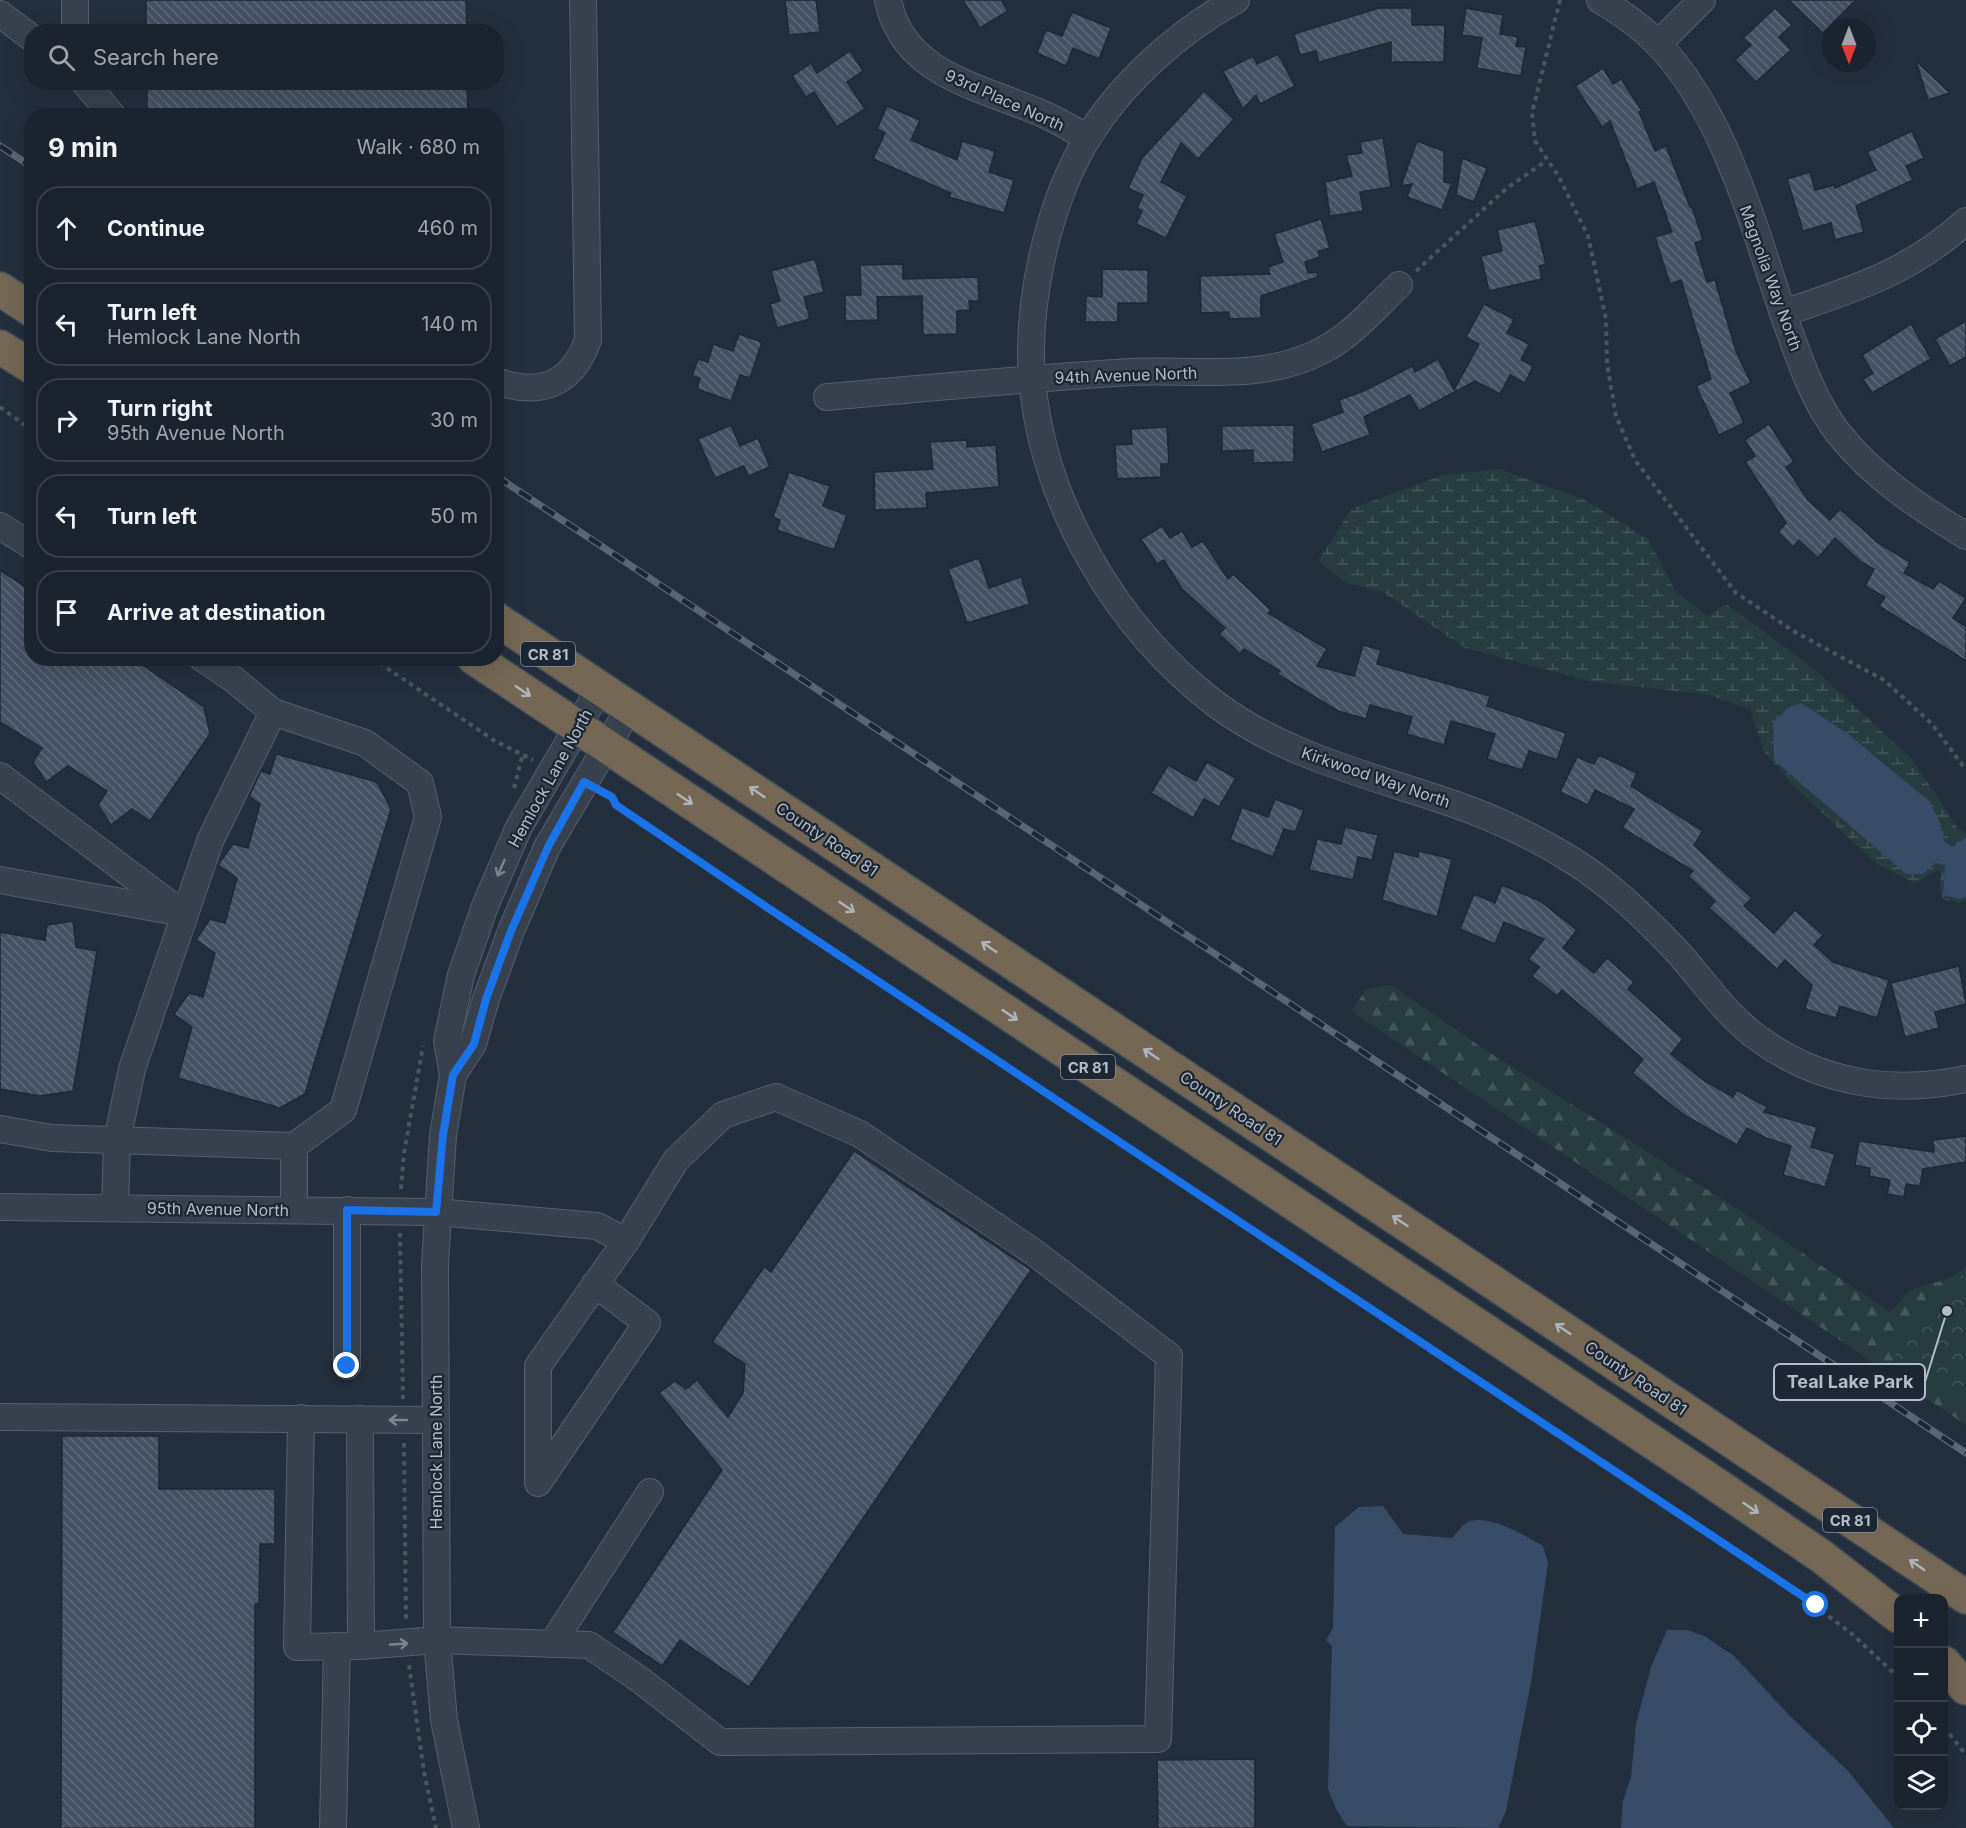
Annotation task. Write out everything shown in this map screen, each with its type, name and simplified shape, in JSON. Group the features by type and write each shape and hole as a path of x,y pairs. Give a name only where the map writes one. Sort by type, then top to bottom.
{"highway":[{"path":"0,290 24,305"},
{"path":"0,347 24,362"},
{"name":"County Road 81","path":"504,624 1966,1597"},
{"name":"CR 81","path":"486,666 1722,1488 1821,1556 1894,1612"},
{"path":"1948,1668 1966,1688"}],"street":[{"path":"16,0 16,26"},
{"path":"75,0 75,24"},
{"path":"504,383 530,388 551,385 568,375 581,359 588,340 583,0"},
{"name":"93rd Place North","path":"888,0 891,15 906,42 929,65 956,80 1044,114 1088,138"},
{"name":"Kirkwood Way North","path":"1236,0 1205,17 1160,54 1119,97 1088,138 1060,198 1043,252 1035,304 1032,379 1047,456 1061,501 1091,559 1127,616 1170,665 1220,707 1277,741 1338,767 1455,804 1516,829 1574,861 1626,902 1674,948 1752,1034 1782,1054 1824,1074 1865,1085 1907,1087 1966,1079"},
{"name":"Magnolia Way North","path":"1600,0 1658,44 1708,115 1728,158 1814,394 1838,433 1870,469 1898,492 1966,536"},
{"path":"1658,44 1702,0"},
{"path":"91,90 106,108"},
{"path":"1783,313 1863,286 1906,267 1945,240 1966,221"},
{"name":"94th Avenue North","path":"827,397 1133,372 1250,372 1287,364 1323,350 1354,328 1399,285"},
{"path":"0,526 24,541"},
{"path":"0,1129 52,1138 294,1146 343,1110 428,817 420,783 365,743 273,712 214,666"},
{"name":"Hemlock Lane North","path":"466,1828 444,1720 437,1640 436,1212 443,1135 453,1075 447,1041 461,975 484,906 519,827 600,688"},
{"name":"Hemlock Lane North","path":"453,1075 474,1044 486,999 511,931 543,857 584,782 630,707"},
{"path":"115,1208 117,1140 132,1069 183,914 210,841 273,712"},
{"path":"0,776 183,914"},
{"path":"0,880 183,914"},
{"path":"301,1418 297,1647 437,1640 589,1645 639,1679 720,1742 1158,1739 1169,1356 1035,1253 860,1134 776,1097 723,1115 676,1160 626,1240 595,1284 538,1366 538,1483 646,1323 595,1284"},
{"path":"294,1146 294,1210"},
{"name":"95th Avenue North","path":"0,1207 436,1212 597,1226 626,1240"},
{"path":"347,1210 347,1366"},
{"path":"0,1417 436,1420"},
{"path":"333,1828 349,1646 360,1419"},
{"path":"552,1644 650,1492"}],"path":[{"path":"1560,0 1532,113 1535,141 1546,161 1559,177 1588,236 1606,319 1607,364 1616,416 1635,460 1736,593 1795,632 1884,681 1932,724 1966,770"},
{"path":"1399,285 1507,188 1546,161"},
{"path":"0,407 24,424"},
{"path":"384,666 495,741 522,757 553,768"},
{"path":"584,782 612,797 616,805 758,902 1781,1580 1852,1634 1894,1672"},
{"path":"1948,1732 1966,1755"}],"green space":[{"path":"1499,469 1583,499 1648,539 1676,592 1707,616 1726,604 1812,667 1912,759 1956,826 1966,834 1966,900 1958,903 1943,899 1940,892 1941,872 1938,870 1915,883 1875,863 1792,784 1764,751 1750,709 1705,694 1593,682 1465,648 1383,592 1347,583 1318,561 1351,509 1443,475"},
{"path":"1391,985 1487,1051 1733,1206 1890,1312 1910,1291 1946,1280 1966,1266 1966,1425 1351,1011 1367,989"},
{"path":"1966,1271 1966,1402 1889,1351"}],"water":[{"path":"1801,703 1847,733 1930,802 1940,823 1944,841 1953,847 1966,837 1966,897 1960,899 1943,895 1945,865 1935,863 1923,874 1906,874 1774,760 1773,722 1788,708"},
{"path":"1383,1506 1403,1534 1452,1538 1461,1527 1477,1520 1507,1527 1543,1546 1548,1563 1531,1682 1506,1811 1498,1828 1347,1826 1336,1809 1328,1789 1332,1646 1326,1640 1333,1628 1335,1527 1359,1507"},
{"path":"1667,1630 1687,1630 1704,1636 1734,1656 1791,1717 1848,1771 1894,1828 1621,1828 1623,1801 1631,1777 1636,1724 1651,1667"}],"building":[{"path":"146,0 466,0 467,24 146,24"},
{"path":"785,0 816,0 820,32 789,35"},
{"path":"963,0 1001,0 1008,11 980,28"},
{"path":"1789,0 1856,0 1838,18 1822,18 1822,32"},
{"path":"1379,8 1412,8 1412,25 1445,25 1444,62 1391,62 1391,42 1319,62 1316,51 1300,55 1294,34"},
{"path":"1466,8 1503,15 1500,34 1518,37 1516,46 1526,47 1521,76 1477,68 1482,38 1462,35"},
{"path":"1775,8 1792,25 1779,37 1791,50 1756,82 1735,60 1751,45 1743,38"},
{"path":"1072,12 1111,28 1099,59 1073,48 1066,66 1037,53 1046,30 1062,36"},
{"path":"850,51 863,71 847,82 865,109 837,127 814,92 806,97 792,76 811,63 817,73"},
{"path":"1278,54 1295,86 1260,104 1256,95 1243,109 1223,71 1253,56 1257,64"},
{"path":"1916,61 1950,93 1928,100"},
{"path":"1603,68 1613,84 1621,79 1642,111 1639,112 1655,151 1666,146 1690,207 1692,207 1703,240 1695,243 1707,282 1715,280 1736,351 1751,383 1730,393 1744,423 1719,435 1696,386 1711,379 1681,280 1670,284 1655,237 1672,232 1654,182 1637,189 1610,121 1602,127 1575,86"},
{"path":"147,90 467,90 468,108 147,108"},
{"path":"1204,91 1234,119 1198,159 1181,143 1161,182 1187,196 1166,238 1136,224 1142,211 1137,208 1143,195 1128,188 1142,158"},
{"path":"887,106 920,120 911,140 957,160 962,141 995,151 989,172 1014,180 1004,213 949,197 951,193 873,159 885,133 877,129"},
{"path":"1912,131 1924,158 1906,166 1913,180 1856,206 1864,232 1835,240 1831,223 1803,231 1787,179 1810,172 1815,190 1834,185 1835,188 1876,170 1867,152"},
{"path":"1383,138 1391,187 1360,192 1363,211 1330,216 1325,182 1352,176 1346,155 1362,153 1360,142"},
{"path":"1417,141 1444,151 1444,182 1452,183 1442,210 1407,197 1412,184 1401,186"},
{"path":"1462,158 1487,168 1474,202 1456,195"},
{"path":"1321,219 1330,248 1318,251 1320,257 1305,262 1308,273 1317,272 1318,277 1261,296 1261,318 1229,319 1229,312 1201,313 1200,276 1270,274 1268,267 1283,262 1274,234"},
{"path":"1535,221 1546,264 1539,266 1542,279 1489,291 1481,256 1502,251 1497,230"},
{"path":"815,259 824,292 804,297 810,319 777,328 770,304 780,301 771,271"},
{"path":"903,264 903,279 978,277 979,301 969,301 970,310 957,311 957,334 923,335 922,296 877,297 878,320 845,321 845,295 861,295 860,265"},
{"path":"1102,269 1148,270 1148,303 1118,303 1118,322 1085,322 1086,296 1102,297"},
{"path":"1484,304 1514,319 1507,333 1529,344 1521,360 1533,366 1525,383 1510,375 1500,394 1475,381 1419,411 1410,395 1364,417 1370,435 1322,452 1311,424 1343,412 1339,400 1366,390 1412,366 1415,372 1438,359 1454,390 1479,344 1466,337"},
{"path":"1966,321 1966,357 1950,366 1935,339"},
{"path":"1911,324 1931,359 1872,393 1863,379 1873,373 1862,355"},
{"path":"739,334 762,342 750,378 740,375 731,401 697,389 700,378 692,376 698,359 708,362 713,344 733,351"},
{"path":"1769,424 1794,462 1786,467 1808,500 1830,520 1840,509 1878,543 1910,562 1904,573 1933,589 1939,581 1966,598 1953,618 1966,627 1966,661 1879,606 1885,597 1865,586 1874,569 1861,562 1835,538 1818,558 1799,540 1793,547 1778,532 1786,523 1745,462 1755,456 1745,440"},
{"path":"731,425 740,446 758,438 770,467 748,476 744,466 715,478 698,439"},
{"path":"1294,425 1294,462 1253,463 1253,450 1222,451 1222,426"},
{"path":"1167,427 1169,464 1161,464 1161,477 1117,479 1115,445 1132,444 1131,429"},
{"path":"967,440 967,447 996,445 999,487 926,493 927,508 875,510 874,472 933,469 930,442"},
{"path":"789,472 830,486 823,506 847,515 834,550 777,530 780,520 773,517"},
{"path":"1162,526 1170,538 1182,531 1192,547 1203,541 1228,579 1233,574 1271,610 1268,613 1327,649 1317,666 1354,676 1363,645 1381,650 1377,664 1490,696 1487,706 1566,733 1557,760 1529,751 1522,770 1487,759 1495,734 1451,721 1444,745 1407,734 1412,717 1370,705 1366,719 1338,711 1277,674 1280,671 1244,649 1240,654 1219,634 1225,628 1182,589 1164,560 1157,564 1141,539"},
{"path":"979,558 989,588 1021,577 1030,604 967,623 948,569"},
{"path":"0,570 24,586 24,666 144,666 204,707 210,734 150,821 132,809 111,825 98,805 107,791 68,766 46,782 33,762 42,748 0,722"},
{"path":"276,754 377,782 391,809 305,1094 280,1108 178,1078 192,1027 174,1014 189,993 203,997 215,953 196,940 210,919 225,923 237,878 218,865 233,844 248,848 260,804 249,796 261,771 270,774"},
{"path":"1599,755 1637,773 1631,786 1703,831 1694,845 1752,898 1744,906 1774,933 1795,910 1823,935 1814,945 1833,962 1889,980 1877,1018 1840,1006 1836,1018 1805,1009 1812,985 1785,960 1777,969 1709,908 1715,901 1688,876 1693,871 1622,828 1634,809 1595,790 1588,805 1560,792 1577,757 1594,764"},
{"path":"1207,762 1236,778 1219,807 1204,799 1193,818 1151,793 1168,765 1196,781"},
{"path":"1275,799 1304,810 1295,832 1284,829 1273,857 1230,840 1242,807 1268,817"},
{"path":"1345,827 1378,835 1372,860 1358,857 1353,880 1309,870 1317,839 1341,844"},
{"path":"1394,851 1418,857 1419,851 1452,859 1437,917 1382,900"},
{"path":"1502,885 1540,901 1577,930 1563,948 1594,973 1607,958 1634,982 1628,989 1683,1039 1671,1054 1703,1080 1733,1097 1737,1090 1767,1107 1764,1112 1817,1127 1811,1147 1835,1154 1825,1187 1783,1175 1791,1146 1766,1138 1747,1128 1737,1145 1684,1115 1632,1073 1643,1059 1562,990 1557,996 1532,976 1539,967 1528,959 1544,939 1504,922 1495,944 1460,929 1474,894 1495,903"},
{"path":"73,921 76,947 97,951 73,1091 40,1096 0,1089 0,932 45,940 47,925"},
{"path":"1959,966 1966,1004 1935,1012 1939,1028 1905,1037 1891,983"},
{"path":"1966,1136 1966,1162 1923,1169 1920,1186 1906,1184 1904,1197 1887,1194 1890,1180 1869,1176 1870,1168 1855,1165 1859,1141 1934,1152 1933,1140"},
{"path":"854,1151 1031,1270 749,1687 680,1640 662,1666 613,1632 722,1470 659,1393 675,1381 686,1389 697,1380 728,1417 743,1393 745,1364 712,1342 764,1267 771,1272"},
{"path":"62,1436 159,1436 159,1489 275,1489 275,1544 260,1544 259,1604 255,1604 255,1828 61,1828"},
{"path":"1255,1759 1255,1828 1158,1828 1157,1760"}],"railway":[{"path":"0,146 24,162"},
{"path":"504,481 1966,1453"}],"place":[{"name":"Teal Lake Park","path":"1947,1311"}],"route":[{"path":"347,1366 347,1210 436,1212 443,1135 453,1075 474,1044 486,999 511,931 548,847 584,782 612,797 616,805 680,849 1816,1605"}]}
